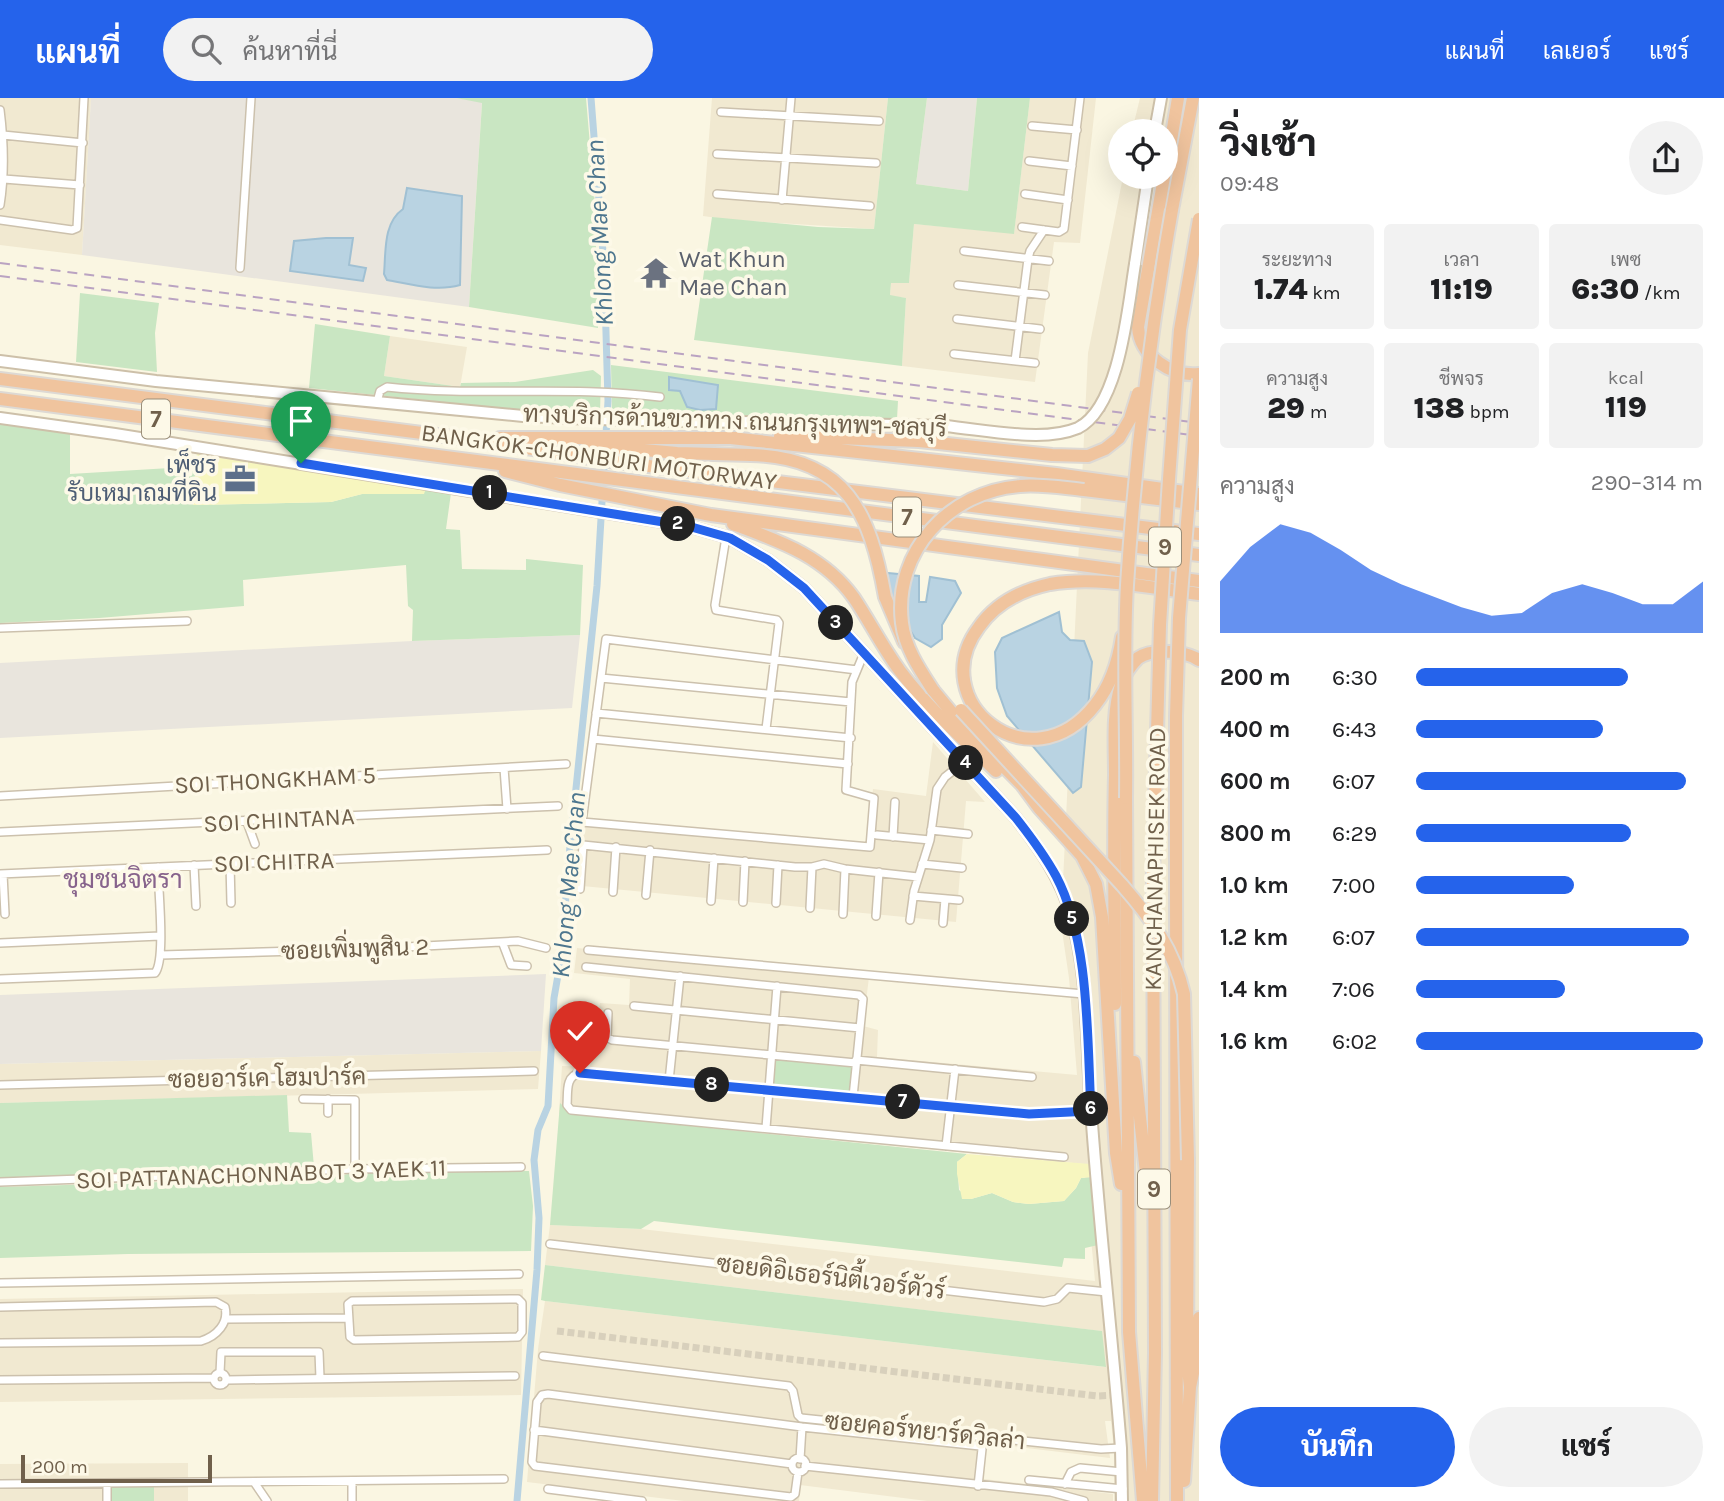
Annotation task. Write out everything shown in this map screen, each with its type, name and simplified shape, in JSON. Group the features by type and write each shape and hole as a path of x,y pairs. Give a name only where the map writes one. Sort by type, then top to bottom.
{"highway":[{"path":"1175,119 1178,98"},
{"path":"1193,98 1147,361 1138,451 1127,588 1116,667 1105,692 1083,720 1059,735 1025,740 996,728 984,719 974,705 964,680 965,655 982,622 1005,601 1031,589 1051,584 1097,582 1199,594"},
{"path":"1162,189 1138,327 1139,335 1149,353 1165,367 1181,373 1199,374"},
{"name":"KANCHANAPHISEK ROAD","path":"1152,1501 1155,1353 1153,876 1160,625 1180,330 1199,219"},
{"path":"461,438 543,438 592,447 618,443 783,436 919,441 1052,455 1088,456 1105,449 1119,438 1130,419 1147,361"},
{"name":"BANGKOK-CHONBURI MOTORWAY","path":"0,379 461,438 592,447 616,462 1199,534"},
{"name":"KANCHANAPHISEK ROAD","path":"1179,1501 1176,716 1179,618 1199,379"},
{"name":"BANGKOK-CHONBURI MOTORWAY","path":"0,399 1199,555"},
{"path":"731,438 1056,474 1199,494"},
{"path":"618,443 677,453 786,458 827,475 846,493 870,531 889,609 915,659 1122,885 1158,929 1174,960 1184,994 1188,1160 1187,1360 1190,1387"},
{"path":"453,458 589,491 711,515 1199,581"},
{"path":"1128,1222 1116,1153 1101,917 1096,884 1082,856 1022,785 958,720 933,690 907,642 902,624 901,601 912,557 923,538 944,515 972,497 1020,486 1084,490 1199,504"},
{"path":"711,515 791,546 828,570 853,598 899,670 925,700 1027,801 1039,808"},
{"path":"1127,588 1129,1332 1143,1501"},
{"path":"1110,1056 1115,1021 1116,704 1122,682 1140,656 1167,651 1190,654 1199,660"},
{"path":"1127,1016 1146,1172 1153,1203"},
{"path":"1179,1501 1199,1318"}],"main road":[{"path":"1157,119 1161,98"},
{"name":"ทางบริการด้านขวาทาง ถนนกรุงเทพฯ-ชลบุรี","path":"0,361 156,381 523,416 945,426 1036,435 1061,433 1079,427 1089,420 1102,404 1110,387 1118,361 1146,189"},
{"path":"0,418 688,526 726,537 768,560 804,588 1016,818 1039,847 1057,878 1071,915 1083,972 1091,1111 1121,1448 1122,1501"}],"street":[{"path":"0,220 75,229 78,224 84,98"},
{"path":"240,268 251,98"},
{"path":"782,200 791,98"},
{"path":"1022,227 1063,231 1080,98"},
{"path":"0,110 4,179 0,205"},
{"path":"721,112 879,121"},
{"path":"1032,126 1077,130"},
{"path":"3,135 83,143"},
{"path":"717,154 876,163"},
{"path":"1029,161 1072,166"},
{"path":"4,179 80,185"},
{"path":"717,194 870,206"},
{"path":"1025,194 1069,200"},
{"path":"1015,361 1028,259 1044,230"},
{"path":"964,251 1049,261"},
{"path":"958,285 1045,295"},
{"path":"957,319 1040,329"},
{"path":"954,354 1035,363"},
{"path":"377,402 380,391 387,387 463,392 595,392 660,397"},
{"path":"726,537 716,610 777,621 779,627 766,729"},
{"path":"0,628 187,621"},
{"path":"857,670 606,639 582,822 870,847 874,798 846,790 851,738 852,682 857,670 864,653"},
{"path":"601,678 852,702"},
{"path":"596,713 851,738"},
{"path":"593,738 848,764"},
{"path":"911,919 913,896 930,840 937,789 945,777 964,762"},
{"name":"SOI THONGKHAM 5","path":"0,796 566,764"},
{"path":"504,768 507,809"},
{"path":"892,836 895,802"},
{"name":"SOI CHINTANA","path":"0,832 558,806"},
{"path":"247,822 255,844"},
{"path":"931,831 968,834"},
{"path":"877,835 930,840"},
{"path":"580,889 583,845 779,865 812,867 824,864 918,877"},
{"path":"613,892 616,847"},
{"name":"SOI CHITRA","path":"2,874 547,850"},
{"path":"646,895 650,850"},
{"path":"711,901 714,858"},
{"path":"743,902 745,861"},
{"path":"230,864 230,903"},
{"path":"922,864 962,868"},
{"path":"194,865 196,906"},
{"path":"776,903 779,865"},
{"path":"0,979 155,973 162,955 158,867"},
{"path":"810,908 812,867"},
{"path":"843,914 845,869"},
{"path":"876,916 879,872"},
{"path":"2,874 5,914"},
{"path":"913,896 959,900"},
{"path":"943,923 944,899"},
{"path":"0,943 160,936"},
{"name":"ซอยเพิ่มพูสิน 2","path":"162,955 526,942 547,948"},
{"path":"503,944 512,965 527,966"},
{"path":"588,950 1084,994"},
{"path":"586,967 859,995 863,999 853,1097"},
{"path":"669,1081 680,976"},
{"path":"766,1128 777,986"},
{"path":"634,1006 860,1028"},
{"path":"608,1013 609,1039 1032,1077"},
{"path":"946,1146 955,1069"},
{"name":"ซอยอาร์เค โฮมปาร์ค","path":"0,1085 534,1071"},
{"path":"1064,1157 571,1110 566,1105 571,1076 580,1073 1029,1114 1091,1111"},
{"path":"328,1099 328,1113"},
{"path":"303,1100 355,1100 355,1169"},
{"name":"SOI PATTANACHONNABOT 3 YAEK 11","path":"0,1182 355,1169 521,1167"},
{"name":"ซอยดิอิเธอร์นิตี้เวอร์ดัวร์","path":"550,1244 1044,1302 1053,1301 1068,1288 1107,1293"},
{"path":"0,1283 519,1274"},
{"path":"517,1299 522,1303 522,1332 518,1337 354,1340 349,1338 348,1318 348,1304 352,1301 517,1299"},
{"path":"0,1307 216,1302 225,1307 227,1319 207,1339 201,1341 0,1343"},
{"path":"227,1319 348,1318"},
{"path":"217,1375 221,1352 320,1352 320,1378"},
{"name":"ซอยคอร์ทยาร์ดวิลล่า","path":"544,1356 789,1386 793,1391 798,1415 807,1418 1101,1449 1121,1448"},
{"path":"0,1380 224,1374 227,1380 515,1376"},
{"path":"802,1427 802,1471 798,1472 795,1494 791,1497 538,1467 532,1462 537,1402 542,1395 548,1394 802,1427 980,1446 982,1449 978,1486"},
{"path":"534,1430 792,1464"},
{"path":"792,1464 796,1459 978,1486 1051,1492 1084,1501"},
{"path":"792,1464 794,1471 798,1472"},
{"path":"1065,1485 1070,1472 1080,1468 1122,1472"},
{"path":"0,1484 504,1479"},
{"path":"1029,1480 1123,1489"},
{"path":"352,1481 352,1501"},
{"path":"254,1482 267,1501"},
{"path":"107,1483 107,1501"},
{"path":"548,1489 642,1501"}],"shaded area":[{"path":"0,98 91,98 82,255 0,245"},
{"path":"91,98 456,98 482,102 469,307 82,255"},
{"path":"456,98 586,98 595,204 598,328 469,307 482,103"},
{"path":"712,98 888,98 874,229 703,216"},
{"path":"888,98 927,98 916,184 968,191 977,98 1030,98 1014,234 914,224 909,283 891,283 890,295 906,298 902,366 694,340 712,217 818,227 874,229"},
{"path":"927,98 977,98 968,191 916,184"},
{"path":"1030,98 1096,98 1080,243 1054,242 1035,382 902,366 906,298 890,296 891,283 909,283 914,224 1014,233"},
{"path":"1140,98 1199,98 1199,1501 1114,1501 1115,1460 1111,1421 1105,1421 1110,1458 986,1443 984,1479 1113,1494 1113,1501 927,1501 800,1485 799,1501 684,1501 527,1482 538,1349 545,1301 1105,1367 1101,1331 545,1265 550,1225 641,1229 1095,1281 1084,1164 559,1114 562,1066 590,1067 600,1003 629,1005 630,979 574,973 577,948 869,977 863,1026 878,1030 877,1057 1077,1075 1069,978 1061,924 1088,353 1121,189 1178,189 1178,119 1135,119"},
{"path":"80,293 159,303 155,333 157,372 76,362"},
{"path":"315,324 390,336 384,376 460,387 461,383 515,382 593,370 601,376 600,413 538,412 309,388"},
{"path":"390,336 467,347 460,387 384,376"},
{"path":"611,365 898,401 897,419 612,413"},
{"path":"0,421 70,431 70,474 170,468 195,471 194,505 331,502 362,494 423,494 426,488 451,493 446,529 460,530 462,569 526,570 526,559 583,565 580,635 412,641 413,610 408,606 406,565 243,580 244,606 0,623"},
{"path":"580,635 572,708 0,738 0,663 412,641"},
{"path":"933,742 985,802 966,801 956,922 572,885 575,822 868,847 873,789 926,796"},
{"path":"546,974 541,1051 0,1064 0,995"},
{"path":"541,1051 538,1089 0,1103 0,1064"},
{"path":"775,1058 853,1065 849,1094 773,1085"},
{"path":"287,1095 289,1132 311,1133 314,1167 0,1179 0,1103"},
{"path":"560,1103 572,1114 967,1154 957,1162 959,1190 971,1199 992,1193 1013,1202 1029,1204 1064,1201 1081,1178 1092,1177 1098,1245 1085,1248 1085,1259 1064,1258 1062,1267 654,1221 641,1229 550,1225"},
{"path":"362,1171 529,1171 533,1206 531,1251 128,1254 0,1258 0,1187 334,1177"},
{"path":"545,1265 1102,1331 1106,1367 545,1301 541,1300"},
{"path":"523,1289 521,1395 0,1402 0,1299"},
{"path":"188,1463 188,1501 0,1501 0,1464"},
{"path":"109,1487 154,1487 154,1501 109,1501"}],"sand":[{"path":"197,451 426,488 424,494 362,494 331,502 193,505"},
{"path":"967,1154 1090,1164 1092,1177 1081,1178 1064,1201 1029,1204 1013,1202 992,1193 962,1199 957,1162"}],"water":[{"path":"407,188 462,196 460,285 432,288 387,280 384,274 387,238 392,222 403,209"},
{"path":"353,238 349,265 366,268 363,281 290,271 294,241"},
{"path":"669,377 718,385 716,409 687,407 680,391 669,390"},
{"path":"888,573 919,576 919,602 926,602 930,577 955,581 961,593 942,625 942,639 931,647 915,638 881,584"},
{"path":"1059,612 1062,632 1070,640 1084,641 1092,662 1081,787 1073,793 1007,716 997,688 995,652 1002,638"}],"waterway":[{"name":"Khlong Mae Chan","path":"517,1501 537,1270 539,1218 534,1160 538,1130 548,1106 554,998 561,958 597,586 608,401 604,265 591,98"}],"tunnel":[{"path":"557,1331 1097,1396 1117,1395"}],"railway":[{"path":"0,263 1199,423"},
{"path":"0,276 1199,436"}],"place":[{"name":"Wat Khun Mae Chan","path":"656,273"},
{"name":"เพ็ชร รับเหมาถมที่ดิน","path":"240,479"}],"district":[{"name":"ชุมชนจิตรา","path":"123,879"}],"route":[{"path":"301,463 688,526 730,538 768,560 804,588 1016,818 1039,847 1057,878 1071,915 1083,972 1091,1111 1029,1114 580,1073"}]}
